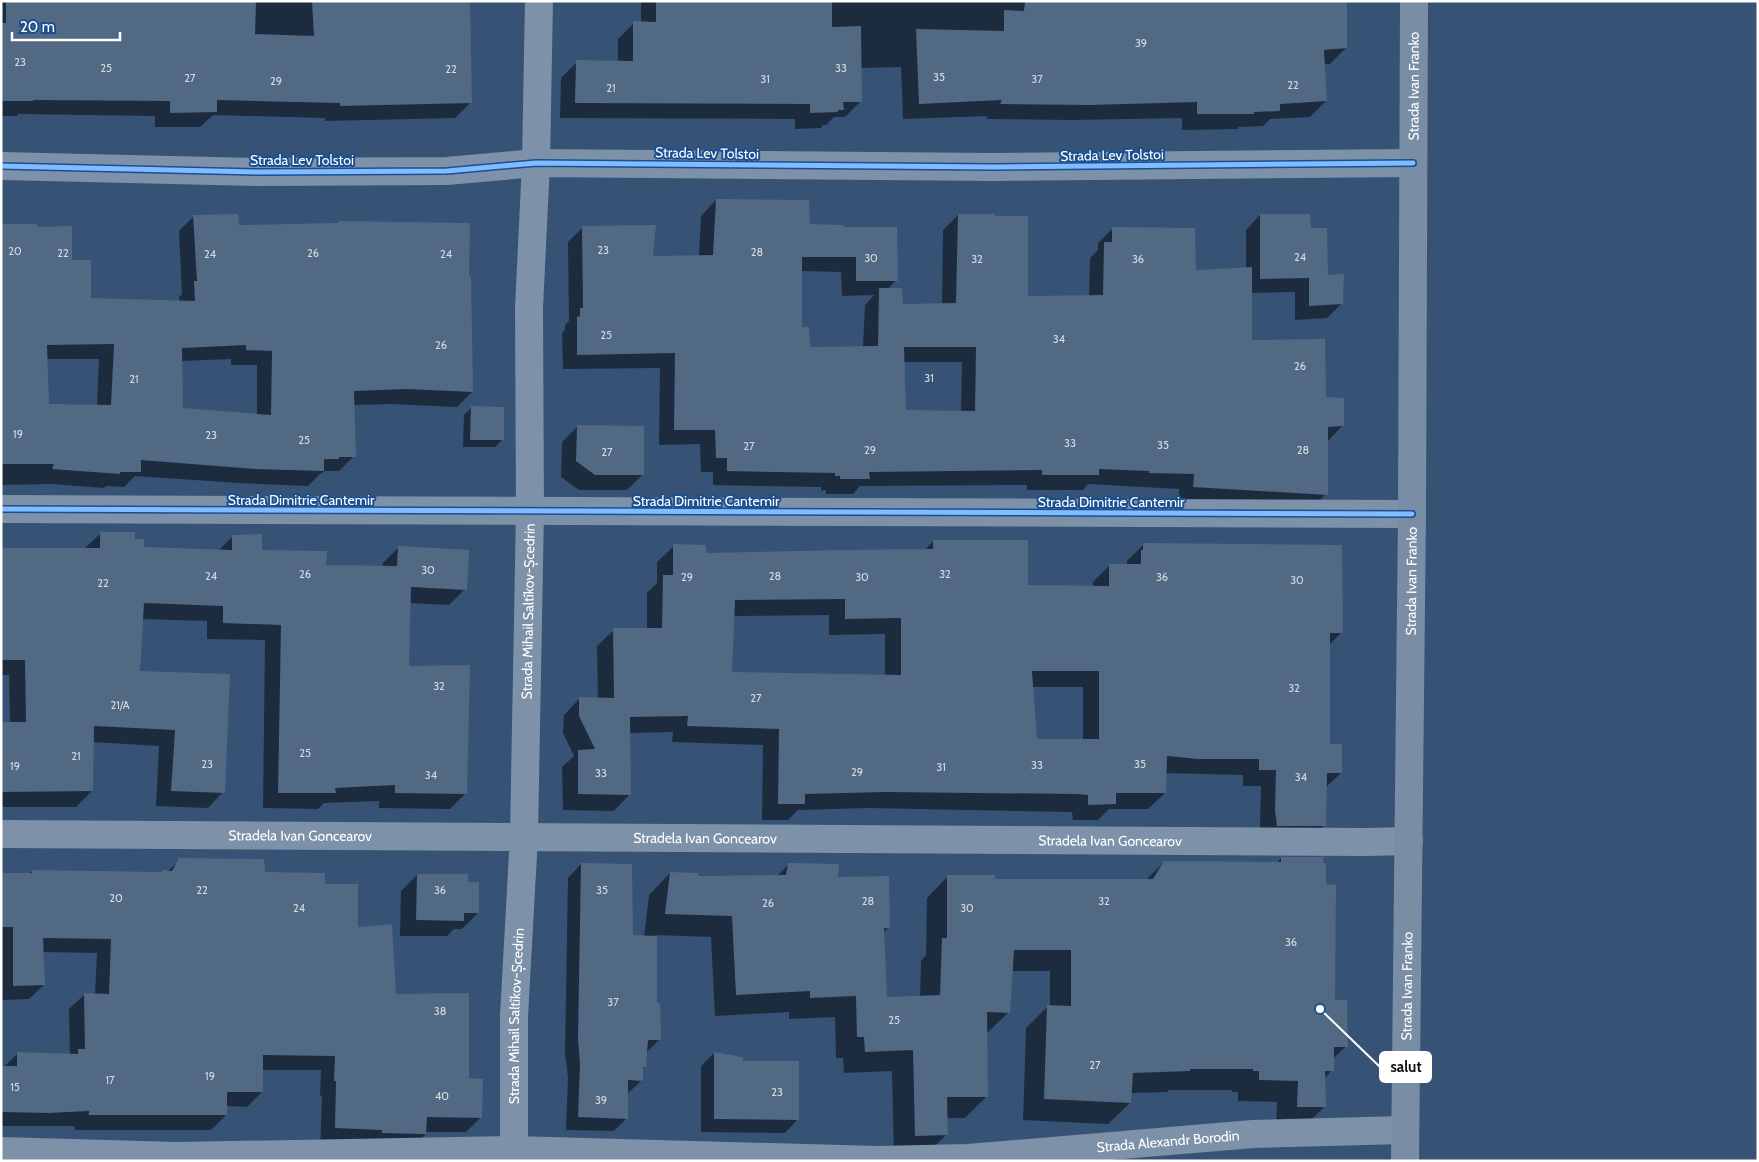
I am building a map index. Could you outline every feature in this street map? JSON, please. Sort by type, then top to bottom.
[{"type":"main road","name":"Strada Ivan Franko","points":[[1405,1161],[1412,514],[1414,1]]},
{"type":"street","name":"Strada Mihail Saltîkov-Șcedrin","points":[[514,1155],[514,1016],[524,836],[530,511],[529,308],[536,163],[539,1]]},
{"type":"street","name":"Strada Lev Tolstoi","points":[[1,166],[259,172],[447,171],[536,163],[994,167],[1413,163]]},
{"type":"street","name":"Strada Dimitrie Cantemir","points":[[1,509],[1412,514]]},
{"type":"street","name":"Stradela Ivan Goncearov","points":[[1,834],[524,836],[826,840],[1409,841]]},
{"type":"street","name":"Strada Alexandr Borodin","points":[[1,1151],[177,1156],[514,1155],[877,1160],[950,1159],[1253,1134],[1405,1130]]},
{"type":"building","points":[[6,1],[256,1],[255,34],[314,36],[312,1],[470,1],[472,103],[340,106],[340,103],[217,100],[217,112],[170,113],[170,101],[1,101],[1,23],[6,23]]},
{"type":"building","points":[[656,1],[832,1],[832,27],[861,26],[862,102],[843,102],[844,110],[838,110],[838,112],[810,113],[810,104],[575,103],[576,60],[633,61],[633,21],[656,22]]},
{"type":"building","points":[[1025,1],[1347,1],[1347,48],[1324,50],[1327,101],[1280,104],[1280,111],[1254,112],[1254,114],[1197,114],[1197,102],[1090,105],[1000,104],[1002,100],[919,104],[916,29],[1004,31],[1004,10],[1024,11]]},
{"type":"building","points":[[716,199],[809,200],[810,224],[844,225],[844,227],[897,227],[898,281],[856,281],[856,257],[802,257],[802,327],[809,327],[810,347],[878,346],[879,288],[902,288],[903,304],[956,303],[958,214],[1028,216],[1028,296],[1103,295],[1104,242],[1112,242],[1112,227],[1195,228],[1196,270],[1252,267],[1252,340],[1325,339],[1326,397],[1344,398],[1344,426],[1328,427],[1328,495],[1193,487],[1194,474],[1099,469],[1099,475],[1042,475],[1042,470],[869,472],[870,479],[840,479],[840,476],[835,476],[835,473],[727,471],[727,458],[716,458],[715,430],[674,430],[675,353],[577,355],[577,317],[580,316],[580,308],[583,308],[582,226],[656,225],[653,256],[713,255]],"holes":[[[904,347],[976,347],[975,411],[906,410]]]},
{"type":"building","points":[[238,214],[239,225],[338,223],[338,221],[470,223],[469,276],[471,276],[473,392],[406,389],[354,391],[356,457],[324,459],[324,471],[255,469],[141,460],[141,472],[120,472],[120,474],[52,469],[54,464],[1,464],[1,224],[37,224],[37,227],[72,226],[72,260],[91,260],[91,298],[195,301],[194,281],[197,281],[193,215]],"holes":[[[114,344],[111,405],[49,404],[47,345]],[[246,345],[246,350],[272,351],[271,415],[183,408],[182,348]]]},
{"type":"building","points":[[1260,214],[1310,214],[1311,228],[1327,228],[1328,275],[1344,274],[1343,304],[1309,306],[1309,278],[1260,279]]},
{"type":"building","points":[[471,406],[504,407],[504,440],[470,440]]},
{"type":"building","points":[[577,425],[644,426],[644,475],[595,475],[576,461]]},
{"type":"building","points":[[100,532],[135,532],[135,539],[144,539],[144,547],[232,550],[232,535],[262,534],[262,550],[327,551],[326,565],[397,566],[398,546],[469,550],[467,590],[411,587],[409,666],[470,665],[467,794],[395,793],[395,785],[335,788],[336,793],[278,793],[281,625],[223,623],[223,606],[144,603],[140,671],[230,674],[225,793],[171,791],[175,730],[94,726],[93,791],[1,792],[1,722],[26,722],[25,660],[1,660],[1,548],[100,548]]},
{"type":"building","points":[[933,540],[1028,540],[1028,585],[1109,586],[1109,564],[1141,564],[1143,543],[1342,545],[1343,633],[1330,633],[1330,744],[1342,744],[1342,773],[1327,773],[1326,826],[1277,826],[1275,810],[1276,770],[1259,770],[1259,759],[1198,759],[1167,756],[1166,793],[1116,793],[1116,804],[1088,805],[1088,795],[1076,794],[885,792],[805,794],[805,804],[778,804],[779,729],[687,726],[688,716],[630,717],[631,795],[578,794],[578,750],[595,749],[579,716],[579,697],[614,698],[613,628],[662,628],[663,575],[673,575],[673,544],[706,545],[706,553],[933,549]],"holes":[[[845,599],[845,619],[901,618],[901,675],[732,672],[735,600]],[[1032,671],[1099,671],[1099,739],[1037,739]]]},
{"type":"building","points":[[1281,857],[1324,857],[1323,863],[1326,863],[1326,884],[1336,885],[1335,1000],[1347,1000],[1348,1047],[1334,1047],[1334,1071],[1325,1071],[1326,1107],[1297,1107],[1298,1081],[1259,1080],[1259,1071],[1253,1071],[1253,1069],[1190,1069],[1190,1071],[1133,1073],[1131,1103],[1044,1099],[1047,1005],[1071,1006],[1071,950],[1014,950],[1010,1013],[987,1012],[988,1097],[947,1097],[948,1135],[915,1136],[913,1050],[865,1052],[864,1037],[857,1037],[856,996],[810,998],[810,991],[736,995],[732,916],[665,914],[670,872],[698,873],[698,876],[786,875],[788,863],[839,864],[838,877],[889,876],[890,928],[884,928],[887,997],[940,995],[942,938],[947,938],[947,875],[995,875],[995,879],[1153,879],[1164,861],[1281,862]]},
{"type":"building","points":[[179,858],[264,859],[265,872],[325,873],[325,884],[358,884],[358,927],[392,924],[396,994],[469,993],[469,1078],[483,1079],[482,1118],[427,1117],[426,1134],[382,1133],[382,1130],[335,1128],[335,1056],[263,1055],[263,1092],[227,1092],[227,1115],[89,1115],[89,1111],[48,1113],[1,1112],[1,1066],[17,1066],[17,1052],[78,1054],[78,1049],[85,1049],[84,993],[109,994],[111,939],[43,938],[45,985],[13,986],[13,927],[1,927],[1,873],[32,873],[32,870],[162,872],[162,870],[172,871]]},
{"type":"building","points":[[581,863],[632,864],[633,935],[657,936],[657,1003],[660,1003],[661,1040],[648,1040],[646,1067],[643,1067],[643,1081],[628,1080],[628,1119],[578,1117]]},
{"type":"building","points":[[417,874],[468,874],[468,882],[479,882],[479,913],[464,913],[464,921],[416,920]]},
{"type":"building","points":[[714,1052],[743,1057],[743,1061],[799,1061],[799,1120],[714,1119]]},
{"type":"cycle path","points":[[1,166],[259,172],[447,171],[536,163],[994,167],[1413,163]]},
{"type":"cycle path","points":[[1,509],[1412,514]]},
{"type":"place","name":"salut","points":[[1320,1009]]}]
